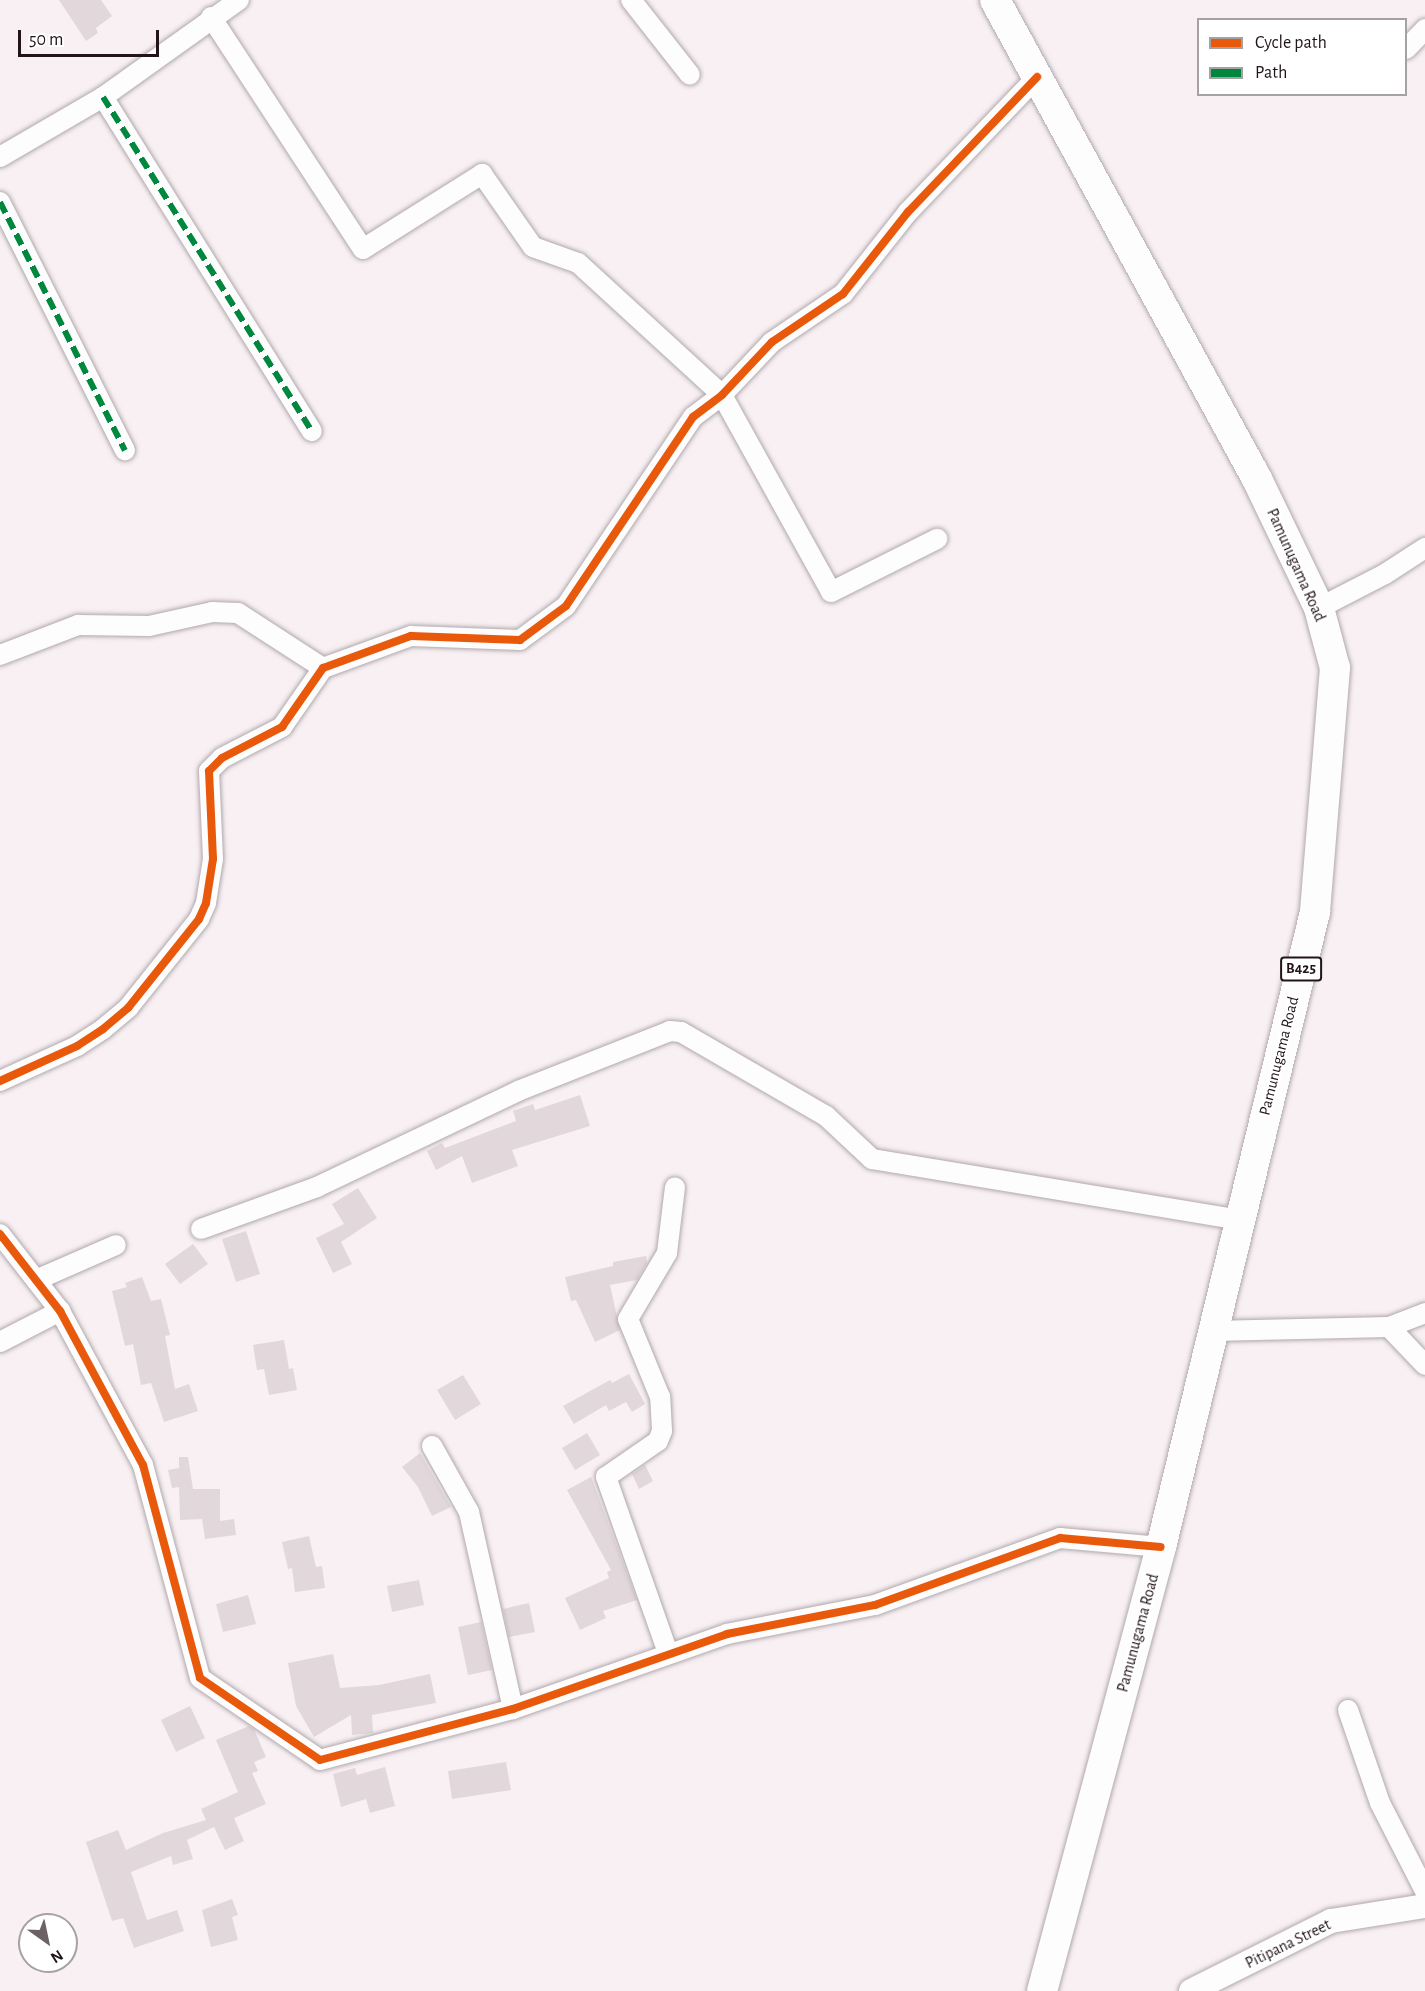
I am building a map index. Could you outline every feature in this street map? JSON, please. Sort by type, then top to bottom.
[{"type":"main road","name":"Pamunugama Road","points":[[995,0],[1252,469],[1319,608],[1335,668],[1315,912],[1211,1332],[1161,1547],[1042,1991]]},
{"type":"street","points":[[0,157],[103,97],[239,0]]},
{"type":"street","points":[[631,0],[690,75]]},
{"type":"street","points":[[211,18],[363,249],[482,174],[533,247],[578,263],[722,395],[831,592],[937,539]]},
{"type":"street","points":[[1407,48],[1425,30]]},
{"type":"street","points":[[0,1081],[76,1046],[103,1029],[128,1008],[199,919],[206,903],[213,859],[209,771],[222,758],[282,727],[323,668],[411,636],[520,640],[566,606],[693,417],[722,395],[772,342],[843,294],[908,212],[1037,77]]},
{"type":"street","points":[[103,97],[312,431]]},
{"type":"street","points":[[0,202],[125,450]]},
{"type":"street","points":[[1319,608],[1384,574],[1425,548]]},
{"type":"street","points":[[0,655],[78,625],[149,626],[212,612],[238,613],[323,668]]},
{"type":"street","points":[[201,1229],[317,1187],[518,1091],[670,1031],[681,1032],[826,1116],[872,1159],[1239,1220]]},
{"type":"street","points":[[668,1653],[606,1477],[658,1442],[662,1431],[660,1397],[627,1319],[667,1253],[675,1187]]},
{"type":"street","points":[[0,1234],[60,1311],[143,1465],[200,1678],[320,1760],[513,1709],[727,1634],[875,1605],[1060,1538],[1161,1547]]},
{"type":"street","points":[[36,1280],[116,1245]]},
{"type":"street","points":[[0,1342],[60,1311]]},
{"type":"street","points":[[1211,1332],[1389,1327],[1425,1313]]},
{"type":"street","points":[[1389,1327],[1425,1365]]},
{"type":"street","points":[[432,1446],[469,1512],[513,1709]]},
{"type":"street","points":[[1348,1710],[1380,1803],[1425,1890]]},
{"type":"street","name":"Pitipana Street","points":[[1191,1991],[1331,1921],[1425,1906]]},
{"type":"building","points":[[59,0],[101,0],[112,16],[96,28],[98,33],[86,41]]},
{"type":"building","points":[[580,1095],[590,1126],[512,1150],[518,1166],[472,1183],[462,1156],[436,1170],[427,1151],[442,1143],[445,1148],[516,1121],[513,1111],[533,1104],[535,1110]]},
{"type":"building","points":[[358,1188],[377,1218],[341,1242],[352,1264],[333,1273],[316,1238],[344,1224],[332,1204]]},
{"type":"building","points":[[246,1231],[260,1274],[236,1282],[222,1239]]},
{"type":"building","points":[[193,1244],[208,1264],[180,1284],[165,1264]]},
{"type":"building","points":[[646,1256],[647,1263],[637,1280],[610,1285],[620,1330],[595,1342],[576,1300],[571,1301],[565,1277],[613,1266],[613,1262]]},
{"type":"building","points":[[142,1277],[151,1301],[161,1299],[170,1335],[165,1336],[175,1389],[189,1384],[198,1411],[164,1422],[151,1383],[141,1385],[133,1344],[125,1346],[112,1291],[127,1287],[125,1283]]},
{"type":"building","points":[[284,1340],[289,1369],[293,1368],[297,1390],[269,1395],[264,1369],[257,1370],[253,1345]]},
{"type":"building","points":[[629,1374],[645,1404],[632,1412],[626,1402],[609,1411],[606,1405],[574,1424],[563,1406],[610,1380],[612,1383]]},
{"type":"building","points":[[463,1375],[481,1404],[455,1420],[437,1390]]},
{"type":"building","points":[[587,1433],[600,1455],[575,1470],[562,1448]]},
{"type":"building","points":[[420,1453],[451,1507],[432,1516],[418,1487],[402,1467]]},
{"type":"building","points":[[179,1457],[188,1457],[193,1489],[220,1489],[220,1521],[234,1519],[236,1535],[205,1539],[202,1519],[180,1520],[179,1487],[172,1488],[168,1470],[179,1468]]},
{"type":"building","points":[[645,1465],[653,1481],[639,1489],[632,1474]]},
{"type":"building","points":[[591,1477],[637,1600],[603,1611],[606,1618],[580,1630],[565,1598],[609,1578],[607,1572],[611,1570],[567,1490]]},
{"type":"building","points":[[309,1536],[316,1567],[322,1566],[325,1588],[295,1592],[292,1568],[288,1569],[282,1542]]},
{"type":"building","points":[[419,1580],[424,1605],[392,1612],[387,1586]]},
{"type":"building","points":[[248,1595],[256,1624],[223,1632],[216,1604]]},
{"type":"building","points":[[529,1603],[535,1632],[509,1637],[503,1609]]},
{"type":"building","points":[[481,1622],[492,1670],[468,1675],[458,1627]]},
{"type":"building","points":[[333,1654],[340,1688],[379,1685],[430,1674],[436,1703],[372,1715],[373,1733],[352,1735],[351,1715],[314,1737],[296,1706],[288,1663]]},
{"type":"building","points":[[190,1706],[205,1738],[176,1752],[161,1720]]},
{"type":"building","points":[[249,1726],[254,1729],[266,1757],[254,1762],[258,1771],[252,1773],[266,1804],[234,1818],[244,1841],[225,1850],[214,1827],[187,1840],[193,1859],[173,1865],[171,1856],[131,1872],[147,1920],[177,1910],[184,1931],[134,1948],[123,1918],[112,1921],[86,1842],[118,1830],[126,1850],[163,1833],[206,1820],[201,1809],[238,1792],[216,1740]]},
{"type":"building","points":[[506,1762],[511,1790],[452,1799],[448,1771]]},
{"type":"building","points":[[385,1767],[395,1806],[370,1813],[366,1799],[341,1807],[333,1774],[355,1768],[357,1775]]},
{"type":"building","points":[[232,1899],[238,1915],[232,1917],[238,1940],[211,1947],[202,1910]]},
{"type":"marked path","points":[[103,97],[312,431]]},
{"type":"marked path","points":[[0,202],[125,450]]},
{"type":"cycle path","points":[[0,1081],[77,1046],[103,1029],[128,1008],[199,919],[206,903],[213,859],[209,771],[222,758],[282,727],[323,668],[411,636],[520,640],[566,606],[693,417],[722,395],[772,342],[843,294],[908,212],[1037,77]]},
{"type":"cycle path","points":[[0,1234],[60,1311],[143,1465],[200,1678],[320,1760],[513,1709],[727,1634],[875,1605],[1060,1538],[1161,1547]]}]
